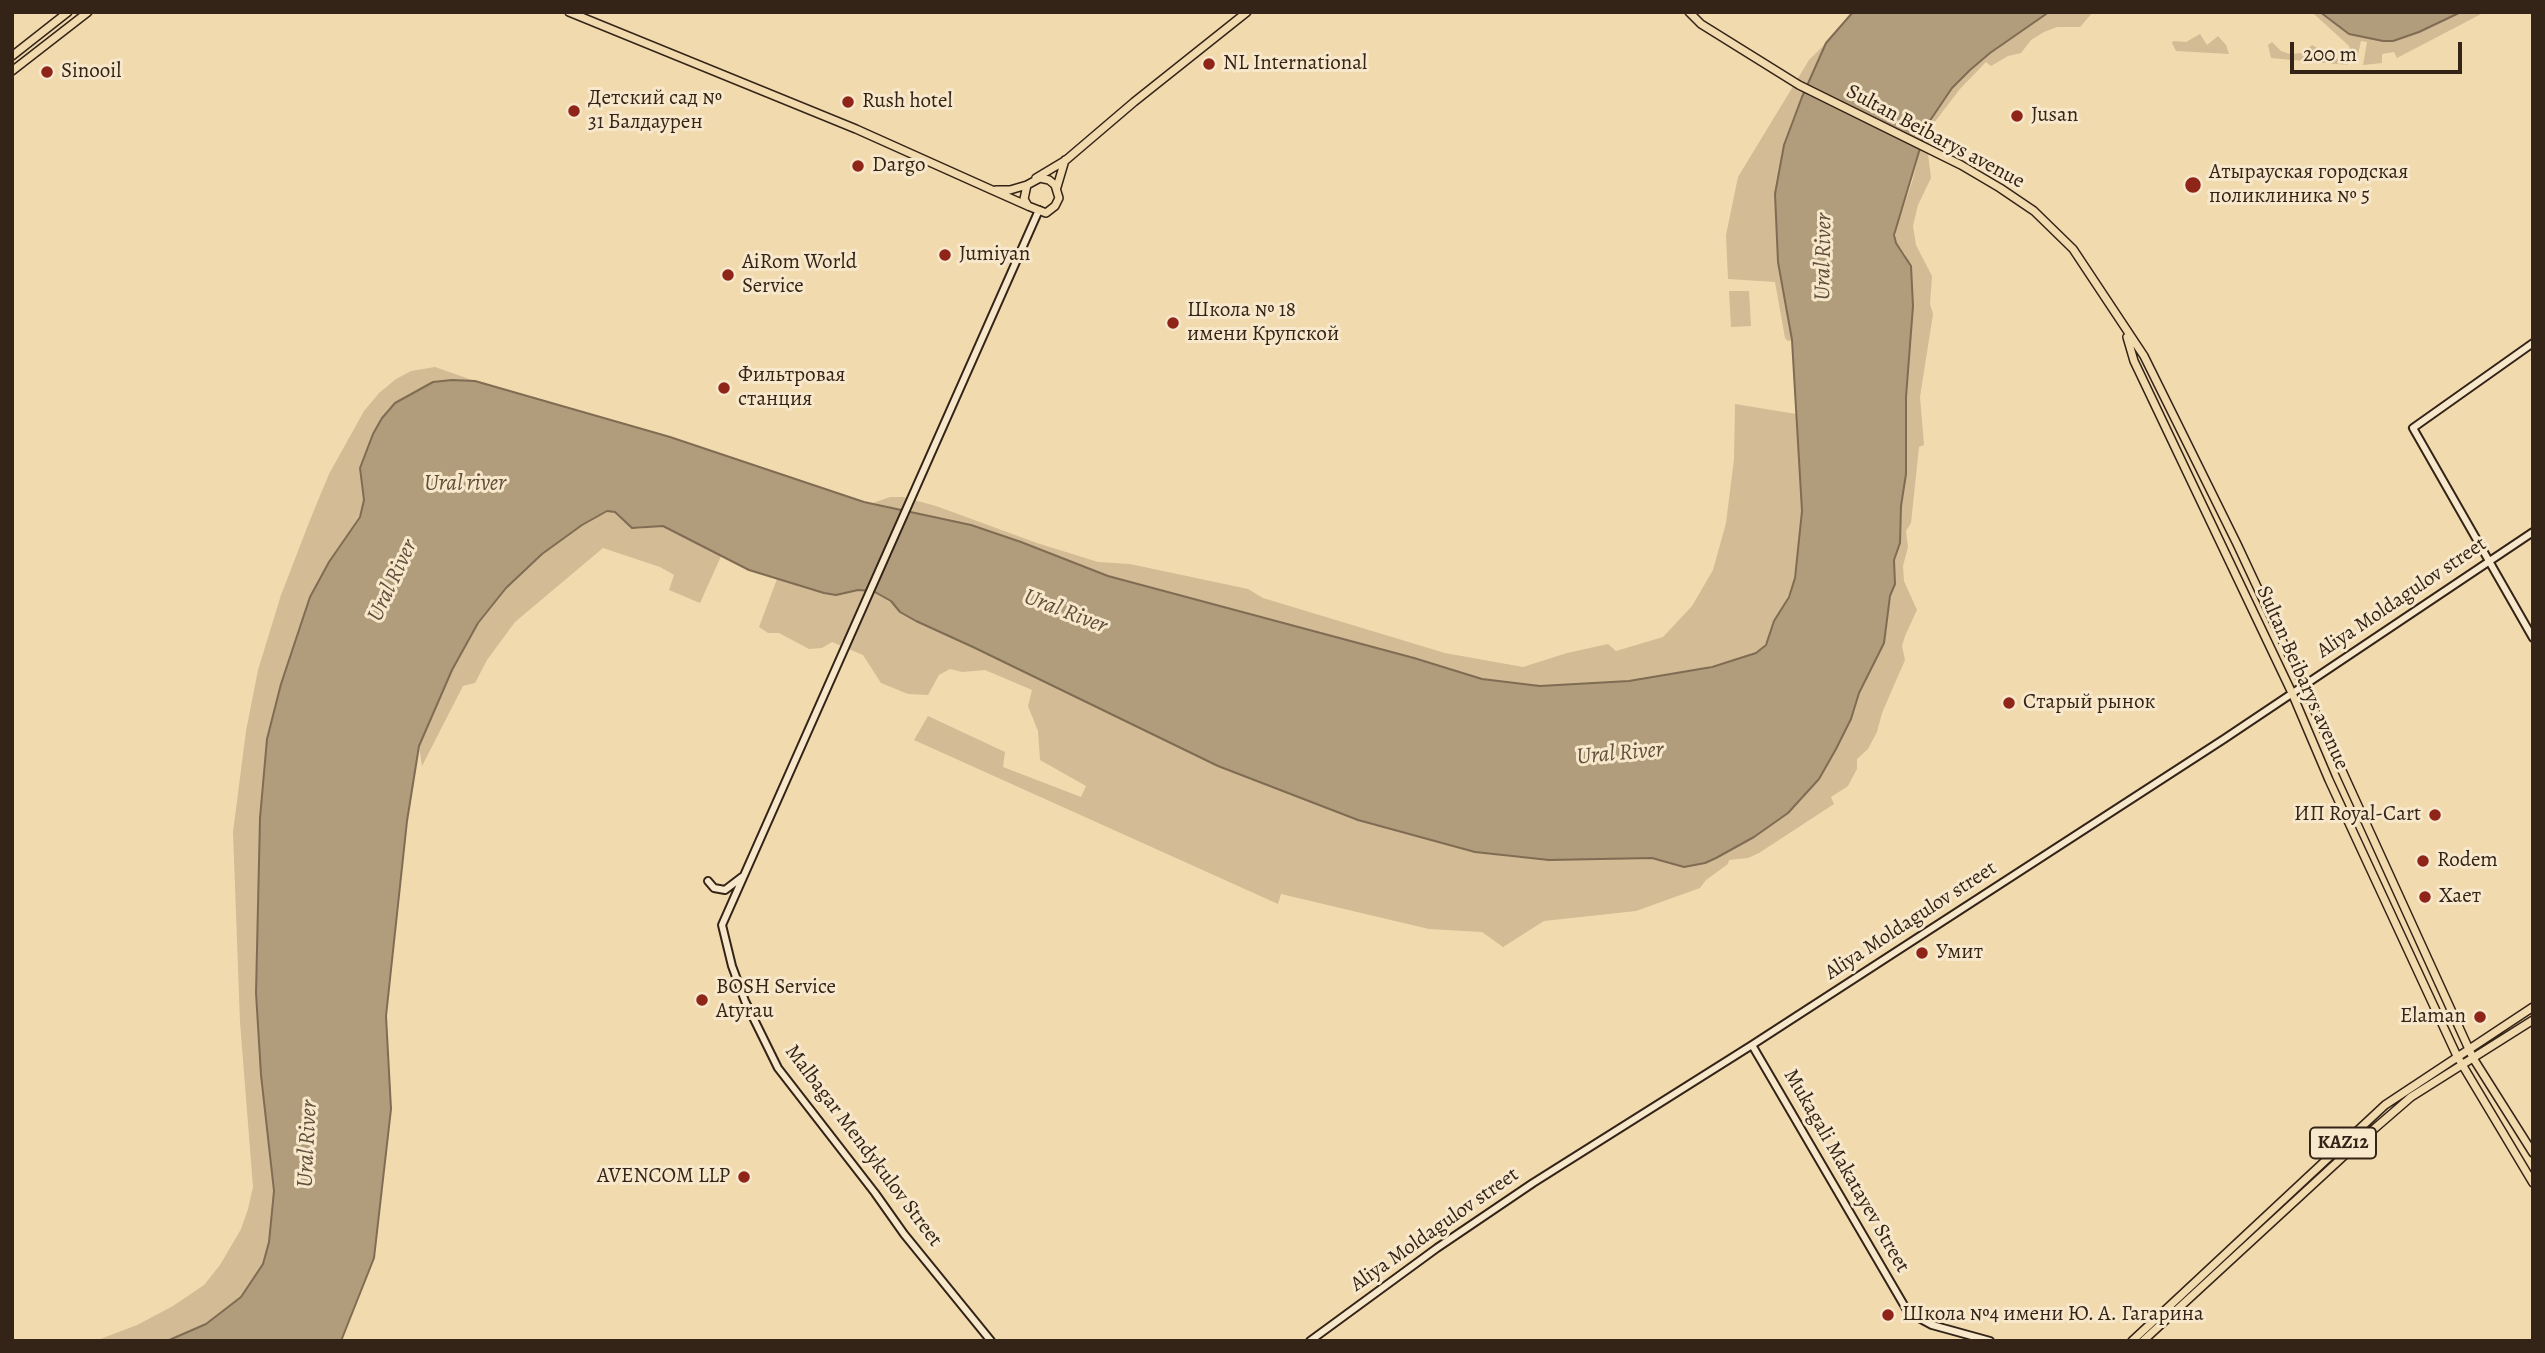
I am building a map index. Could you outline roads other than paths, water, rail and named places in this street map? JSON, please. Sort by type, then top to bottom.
[{"type":"main road","points":[[12,56],[68,12]]},
{"type":"main road","points":[[12,71],[88,12]]},
{"type":"main road","points":[[569,12],[856,129],[1046,213],[1055,206],[1059,194],[1049,180],[1036,178]]},
{"type":"main road","points":[[992,190],[1010,190],[1027,185],[1066,160],[1247,12]]},
{"type":"main road","name":"Sultan Beibarys avenue","points":[[1689,12],[1701,24],[1799,85],[1961,165],[2000,188],[2034,211],[2073,249],[2126,332],[2141,349],[2303,685],[2468,1049],[2533,1153]]},
{"type":"main road","points":[[1056,187],[1066,160]]},
{"type":"main road","points":[[1027,185],[1024,199],[1028,206]]},
{"type":"main road","name":"Malbagar Mendykulov Street","points":[[991,1341],[904,1234],[796,1092],[764,1043],[742,993],[722,925],[1039,210]]},
{"type":"main road","name":"Sultan Beibarys avenue","points":[[2126,332],[2134,361],[2292,693],[2457,1056],[2533,1183]]},
{"type":"main road","points":[[2533,343],[2413,428],[2533,638]]},
{"type":"main road","name":"Aliya Moldagulov street","points":[[1310,1341],[1437,1248],[1533,1183],[1752,1045],[2224,739],[2533,532]]},
{"type":"main road","points":[[2365,857],[2369,852],[2377,851]]},
{"type":"main road","points":[[708,881],[714,888],[725,890],[744,876]]},
{"type":"main road","name":"KAZ12","points":[[2132,1341],[2385,1105],[2533,1007]]},
{"type":"main road","name":"KAZ12","points":[[2143,1341],[2411,1097],[2533,1020]]},
{"type":"main road","name":"Mukagali Makatayev Street","points":[[1752,1045],[1908,1312],[1932,1325],[1990,1341]]},
{"type":"water","name":"Ural river","points":[[1853,12],[2049,12],[1970,70],[1952,88],[1927,125],[1894,235],[1911,266],[1913,306],[1906,397],[1906,474],[1901,506],[1900,543],[1894,560],[1895,584],[1890,596],[1884,643],[1859,693],[1851,719],[1836,749],[1819,779],[1788,813],[1754,837],[1716,858],[1684,867],[1652,858],[1549,860],[1475,852],[1358,820],[1218,766],[916,621],[873,591],[858,590],[836,595],[824,593],[749,570],[663,526],[632,528],[615,512],[607,511],[582,525],[542,554],[506,588],[478,623],[452,670],[419,746],[407,821],[386,1016],[391,1109],[374,1258],[341,1341],[167,1341],[206,1324],[241,1297],[263,1264],[269,1242],[274,1191],[261,1075],[256,993],[260,818],[267,739],[281,684],[310,597],[329,562],[360,517],[364,500],[360,468],[373,434],[395,403],[433,382],[475,381],[670,437],[864,502],[971,525],[1108,576],[1414,658],[1482,679],[1540,686],[1629,681],[1712,667],[1756,653],[1766,645],[1774,621],[1789,597],[1795,578],[1802,511],[1792,340],[1778,262],[1775,194],[1784,145],[1802,97],[1826,43]]},
{"type":"water","points":[[2320,12],[2461,12],[2419,32],[2393,41],[2383,41],[2349,34]]},
{"type":"place","name":"NL International","points":[[1209,64]]},
{"type":"place","name":"Sinooil","points":[[47,72]]},
{"type":"place","name":"Rush hotel","points":[[848,102]]},
{"type":"place","name":"Детский сад № 31 Балдаурен","points":[[574,111]]},
{"type":"place","name":"Jusan","points":[[2017,116]]},
{"type":"place","name":"Dargo","points":[[858,166]]},
{"type":"place","name":"Атырауская городская поликлиника № 5","points":[[2193,185]]},
{"type":"place","name":"Jumiyan","points":[[945,255]]},
{"type":"place","name":"AiRom World Service","points":[[728,275]]},
{"type":"place","name":"Школа № 18 имени Крупской","points":[[1173,323]]},
{"type":"place","name":"Фильтровая станция","points":[[724,388]]},
{"type":"place","name":"Старый рынок","points":[[2009,703]]},
{"type":"place","name":"ИП Royal-Cart","points":[[2435,815]]},
{"type":"place","name":"Rodem","points":[[2423,861]]},
{"type":"place","name":"Хает","points":[[2425,897]]},
{"type":"place","name":"Умит","points":[[1922,953]]},
{"type":"place","name":"BOSH Service Atyrau","points":[[702,1000]]},
{"type":"place","name":"Elaman","points":[[2480,1017]]},
{"type":"place","name":"AVENCOM LLP","points":[[744,1177]]},
{"type":"place","name":"Школа №4 имени Ю. А. Гагарина","points":[[1888,1315]]},
{"type":"water label","name":"Ural River","points":[[1824,257]]},
{"type":"water label","name":"Ural River","points":[[393,581]]},
{"type":"water label","name":"Ural River","points":[[1065,612]]},
{"type":"water label","name":"Ural River","points":[[1620,754]]},
{"type":"water label","name":"Ural River","points":[[308,1144]]}]
